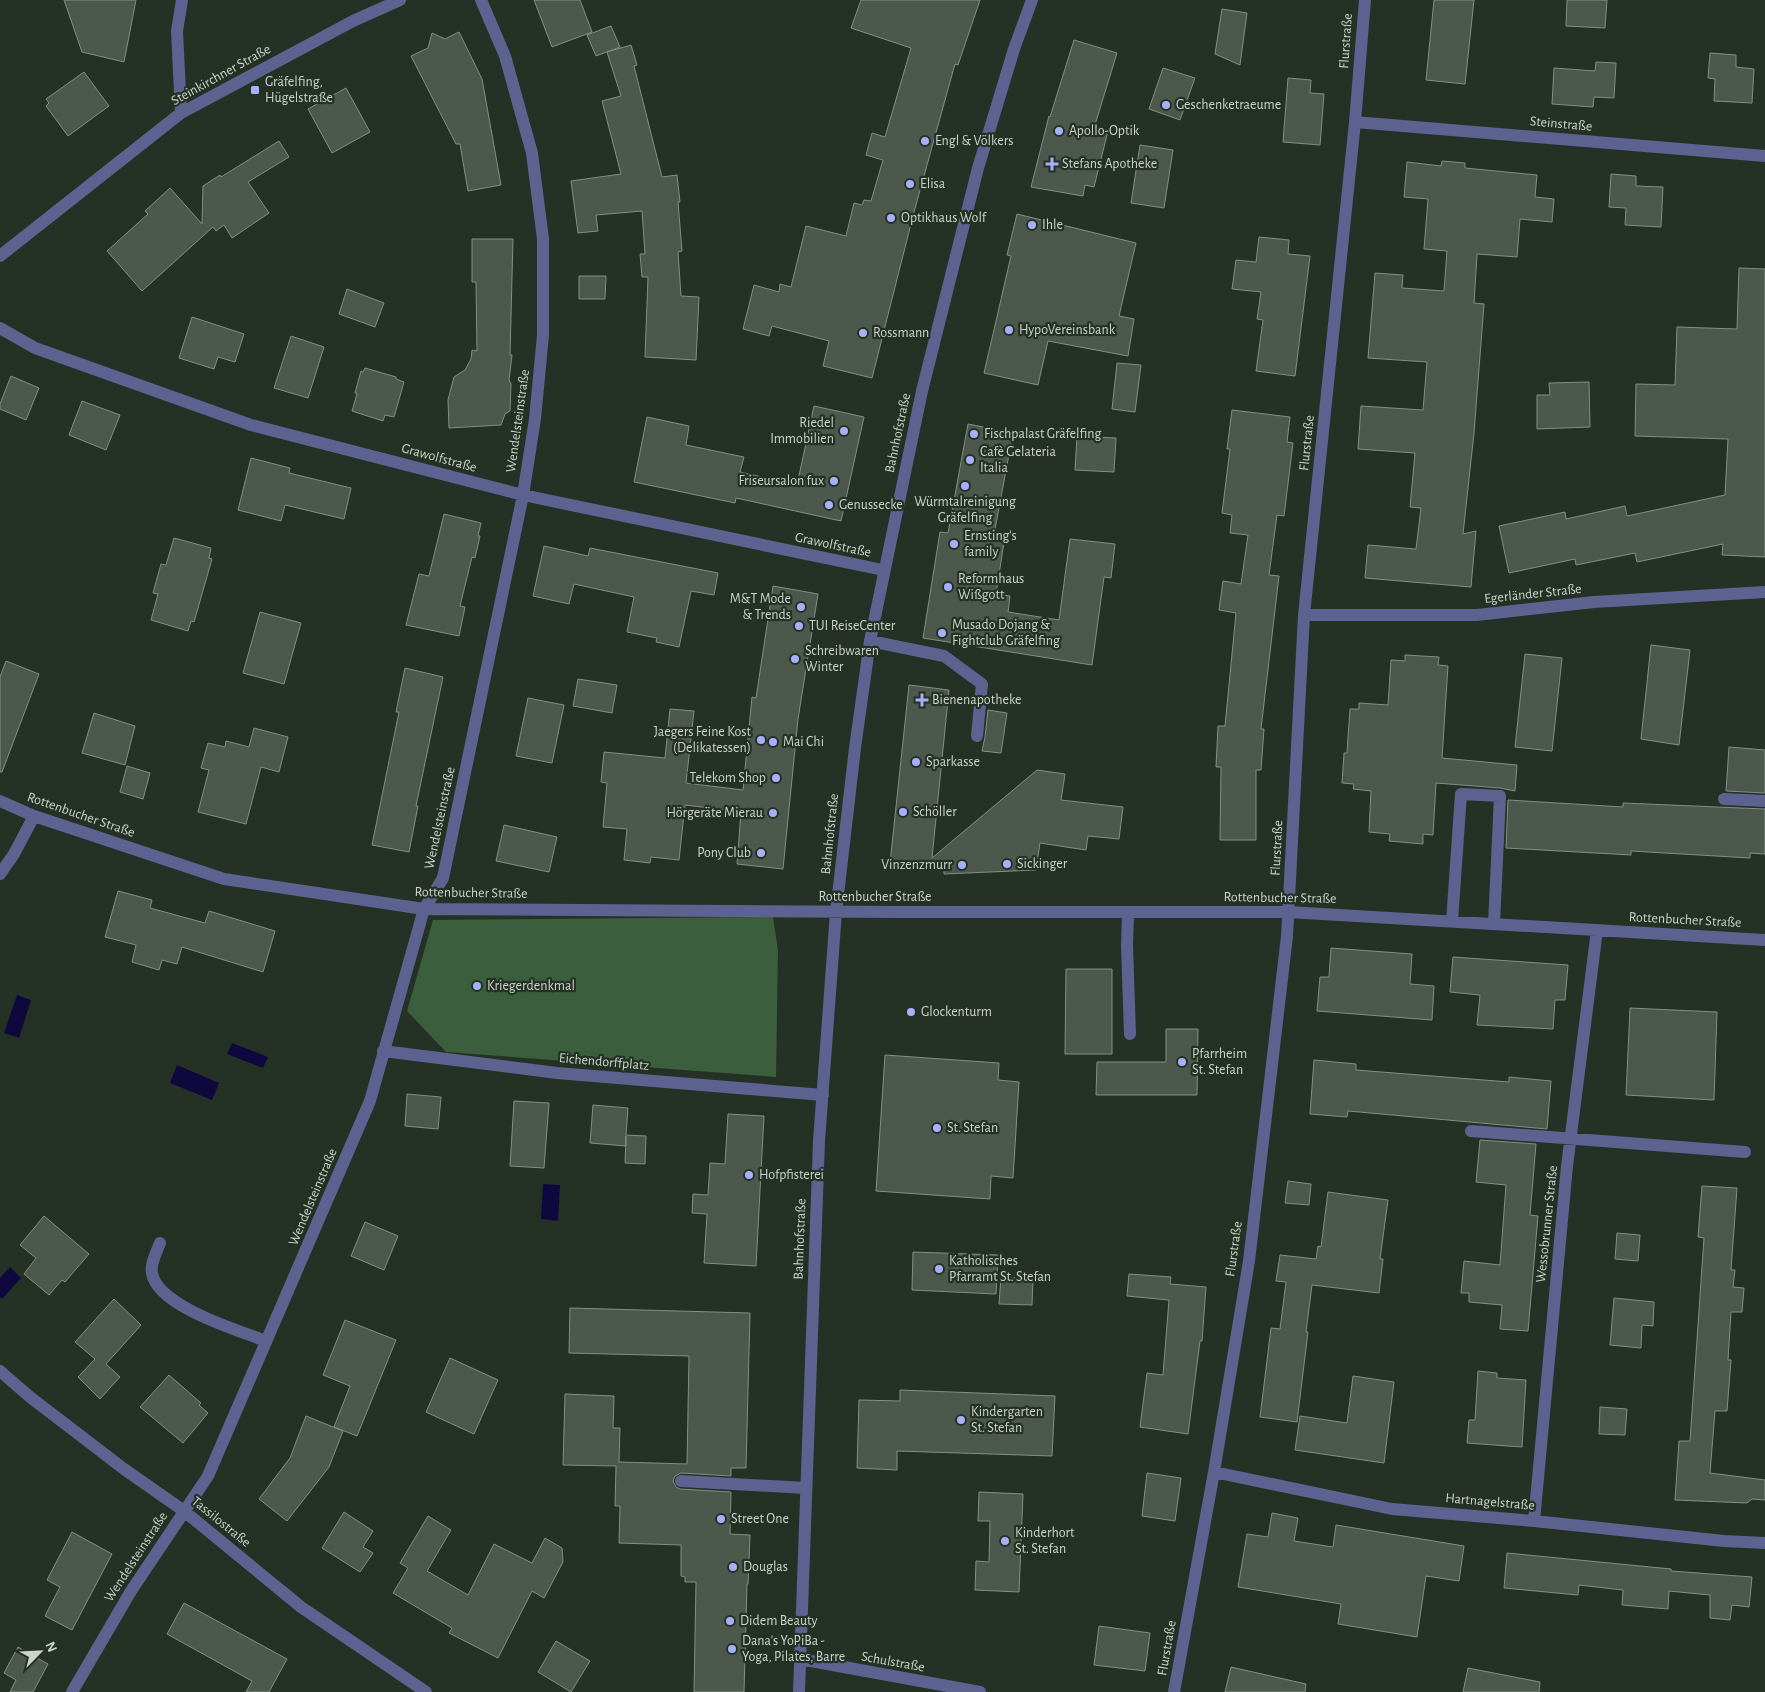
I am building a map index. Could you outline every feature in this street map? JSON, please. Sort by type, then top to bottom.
[{"type":"street","points":[[181,113],[177,31],[182,0]]},
{"type":"street","name":"Steinkirchner Straße","points":[[0,256],[181,113],[353,20],[400,0]]},
{"type":"street","name":"Wendelsteinstraße","points":[[72,1692],[130,1591],[208,1476],[370,1101],[424,909],[443,878],[523,495],[535,419],[543,335],[543,239],[532,153],[505,56],[481,0]]},
{"type":"street","name":"Bahnhofstraße","points":[[799,1692],[819,1140],[836,912],[854,748],[870,641],[922,391],[978,168],[1014,49],[1032,0]]},
{"type":"street","name":"Flurstraße","points":[[1174,1692],[1214,1472],[1248,1262],[1286,946],[1304,615],[1355,122],[1365,0]]},
{"type":"street","name":"Steinstraße","points":[[1355,122],[1765,156]]},
{"type":"street","name":"Grawolfstraße","points":[[0,328],[35,348],[251,425],[523,495],[884,570]]},
{"type":"street","name":"Egerländer Straße","points":[[1304,615],[1477,615],[1594,602],[1765,592]]},
{"type":"street","points":[[870,641],[944,656],[982,684],[977,736]]},
{"type":"street","points":[[1452,921],[1461,794],[1500,796],[1494,924]]},
{"type":"street","points":[[1724,799],[1765,801]]},
{"type":"street","name":"Rottenbucher Straße","points":[[0,801],[34,816],[224,879],[424,909],[836,912],[1288,912],[1765,940]]},
{"type":"street","points":[[0,874],[14,854],[34,816]]},
{"type":"street","points":[[1128,912],[1127,946],[1130,1034]]},
{"type":"street","name":"Wessobrunner Straße","points":[[1534,1521],[1571,1139],[1597,930]]},
{"type":"street","name":"Eichendorffplatz","points":[[384,1051],[557,1073],[823,1095]]},
{"type":"street","points":[[1471,1131],[1745,1152]]},
{"type":"street","points":[[160,1243],[151,1271],[155,1285],[169,1299],[189,1310],[266,1341]]},
{"type":"street","name":"Tassilostraße","points":[[0,1371],[30,1397],[124,1469],[184,1510],[301,1607],[426,1692]]},
{"type":"street","name":"Hartnagelstraße","points":[[1214,1472],[1392,1509],[1534,1521],[1724,1541],[1765,1543]]},
{"type":"street","points":[[681,1481],[806,1488]]},
{"type":"street","name":"Schulstraße","points":[[800,1659],[980,1692]]},
{"type":"green space","points":[[773,917],[778,950],[776,1077],[446,1052],[407,1011],[433,920]]},
{"type":"shaded area","points":[[17,995],[31,1000],[19,1038],[4,1033]]},
{"type":"shaded area","points":[[232,1043],[268,1057],[263,1068],[227,1054]]},
{"type":"shaded area","points":[[177,1065],[219,1083],[212,1100],[170,1083]]},
{"type":"shaded area","points":[[543,1184],[560,1185],[558,1221],[541,1219]]},
{"type":"shaded area","points":[[10,1267],[21,1278],[2,1299],[0,1297],[0,1278]]},
{"type":"building","points":[[64,0],[136,0],[124,62],[82,52]]},
{"type":"building","points":[[534,0],[580,0],[592,32],[552,47]]},
{"type":"building","points":[[861,0],[980,0],[958,65],[955,64],[914,212],[872,378],[823,366],[829,341],[772,326],[769,336],[743,329],[754,285],[779,292],[780,284],[791,287],[806,226],[846,236],[854,203],[862,205],[864,200],[871,201],[883,160],[866,155],[872,133],[885,137],[911,48],[851,28]]},
{"type":"building","points":[[1434,0],[1474,0],[1465,84],[1426,80]]},
{"type":"building","points":[[1567,0],[1607,0],[1605,28],[1566,26]]},
{"type":"building","points":[[1222,9],[1247,13],[1240,65],[1215,54]]},
{"type":"building","points":[[611,26],[620,47],[596,56],[587,35]]},
{"type":"building","points":[[459,32],[482,79],[501,185],[468,191],[460,144],[456,144],[411,56],[428,48],[432,33],[445,39]]},
{"type":"building","points":[[1074,40],[1117,53],[1094,128],[1108,131],[1094,187],[1085,185],[1083,196],[1031,187],[1049,116]]},
{"type":"building","points":[[631,45],[637,65],[634,66],[662,177],[677,175],[682,251],[678,252],[681,296],[699,297],[696,360],[645,357],[648,277],[642,277],[640,254],[645,254],[642,211],[596,215],[598,231],[578,233],[571,181],[621,174],[602,101],[621,96],[607,52]]},
{"type":"building","points":[[1710,53],[1736,55],[1736,67],[1754,69],[1752,103],[1714,101],[1715,79],[1708,78]]},
{"type":"building","points":[[1596,62],[1616,63],[1614,98],[1594,97],[1593,107],[1552,104],[1554,68],[1595,71]]},
{"type":"building","points":[[1163,68],[1195,78],[1180,120],[1149,109]]},
{"type":"building","points":[[84,72],[109,106],[68,136],[46,106],[49,103],[46,99]]},
{"type":"building","points":[[1288,78],[1311,80],[1310,93],[1324,94],[1320,145],[1283,142]]},
{"type":"building","points":[[346,88],[370,132],[332,153],[308,109]]},
{"type":"building","points":[[279,141],[289,157],[248,182],[269,213],[232,238],[224,225],[216,231],[213,227],[142,291],[107,251],[148,214],[145,211],[170,188],[202,224],[203,186]]},
{"type":"building","points":[[1140,145],[1173,150],[1164,208],[1131,203]]},
{"type":"building","points":[[1442,161],[1465,163],[1465,168],[1537,175],[1535,197],[1554,199],[1552,222],[1520,219],[1517,257],[1477,254],[1474,303],[1484,304],[1474,433],[1463,534],[1476,531],[1471,587],[1365,578],[1368,545],[1416,549],[1421,508],[1410,507],[1415,453],[1358,449],[1361,406],[1423,410],[1427,362],[1368,358],[1375,273],[1403,275],[1402,288],[1444,291],[1447,251],[1424,249],[1428,199],[1404,197],[1407,162],[1441,166]]},
{"type":"building","points":[[1611,174],[1636,176],[1636,186],[1663,187],[1661,227],[1625,225],[1626,208],[1609,207]]},
{"type":"building","points":[[1017,214],[1136,243],[1119,316],[1134,319],[1128,356],[1048,341],[1038,385],[984,373],[1011,256],[1007,255]]},
{"type":"building","points":[[1259,237],[1289,240],[1288,254],[1310,256],[1295,376],[1256,371],[1263,320],[1257,319],[1261,292],[1232,289],[1236,260],[1256,262]]},
{"type":"building","points":[[472,239],[513,239],[510,355],[512,355],[509,380],[511,384],[510,411],[505,414],[501,425],[449,428],[448,400],[454,377],[465,370],[471,359],[472,350],[477,351],[476,282],[472,282]]},
{"type":"building","points":[[1739,268],[1765,269],[1765,557],[1722,555],[1723,544],[1637,562],[1635,553],[1576,565],[1575,559],[1509,573],[1499,526],[1565,512],[1566,519],[1625,506],[1627,516],[1725,495],[1728,439],[1635,436],[1636,384],[1675,385],[1677,327],[1737,329]]},
{"type":"building","points":[[579,276],[606,276],[605,299],[579,299]]},
{"type":"building","points":[[347,289],[384,303],[375,327],[339,314]]},
{"type":"building","points":[[192,317],[244,334],[235,362],[218,357],[214,369],[179,358]]},
{"type":"building","points":[[291,336],[324,347],[308,398],[274,388]]},
{"type":"building","points":[[1117,363],[1141,365],[1135,412],[1112,409]]},
{"type":"building","points":[[365,368],[396,377],[396,379],[404,382],[394,417],[385,415],[383,421],[352,411],[361,371],[363,372]]},
{"type":"building","points":[[11,376],[39,388],[26,420],[0,409],[0,404]]},
{"type":"building","points":[[1589,382],[1590,427],[1537,429],[1537,395],[1550,395],[1549,383]]},
{"type":"building","points":[[82,401],[120,415],[106,450],[69,435]]},
{"type":"building","points":[[814,406],[864,417],[841,521],[736,498],[735,503],[634,482],[647,417],[689,426],[686,445],[744,457],[740,472],[797,485]]},
{"type":"building","points":[[1232,410],[1290,417],[1287,442],[1293,443],[1284,516],[1277,515],[1269,575],[1279,576],[1261,729],[1264,729],[1261,770],[1256,770],[1256,840],[1220,840],[1221,767],[1216,767],[1218,726],[1225,726],[1236,613],[1219,610],[1223,581],[1241,584],[1248,535],[1230,533],[1232,515],[1222,513],[1230,449],[1227,449]]},
{"type":"building","points":[[968,424],[1013,433],[993,540],[1004,542],[996,594],[1010,596],[1008,612],[1059,620],[1070,539],[1115,544],[1111,578],[1104,577],[1092,665],[923,638],[940,532],[948,533]]},
{"type":"building","points":[[1077,436],[1116,438],[1114,472],[1075,470]]},
{"type":"building","points":[[251,458],[290,468],[289,473],[351,488],[344,519],[285,505],[281,521],[238,510]]},
{"type":"building","points":[[444,514],[481,523],[475,558],[472,557],[460,606],[465,607],[459,636],[406,625],[419,574],[429,576]]},
{"type":"building","points":[[174,538],[211,548],[209,558],[212,559],[194,622],[191,621],[188,631],[151,620],[158,594],[153,593],[161,564],[166,565]]},
{"type":"building","points":[[544,546],[588,556],[590,548],[718,573],[714,595],[691,591],[679,647],[656,642],[657,638],[627,632],[634,597],[574,584],[569,604],[533,596]]},
{"type":"building","points":[[773,586],[818,594],[798,719],[783,869],[737,864],[741,812],[685,805],[679,860],[651,857],[650,863],[624,860],[627,829],[603,827],[607,783],[601,782],[604,752],[665,758],[670,709],[694,711],[686,783],[743,790],[752,697],[756,698]]},
{"type":"building","points":[[260,612],[301,623],[284,684],[243,673]]},
{"type":"building","points":[[1651,645],[1690,650],[1679,745],[1641,739]]},
{"type":"building","points":[[1525,654],[1562,658],[1552,751],[1515,747]]},
{"type":"building","points":[[1405,655],[1439,657],[1438,665],[1448,666],[1442,758],[1517,765],[1515,791],[1436,783],[1433,835],[1423,834],[1423,844],[1389,841],[1390,834],[1369,832],[1371,791],[1353,789],[1354,784],[1342,783],[1344,753],[1347,753],[1350,709],[1359,709],[1359,703],[1388,705],[1391,660],[1405,661]]},
{"type":"building","points":[[6,661],[39,674],[2,772],[0,772],[0,677]]},
{"type":"building","points":[[405,668],[443,677],[416,806],[418,806],[409,852],[372,845],[399,712],[396,712]]},
{"type":"building","points":[[578,679],[617,685],[612,713],[573,706]]},
{"type":"building","points":[[909,685],[949,690],[932,858],[1037,770],[1065,774],[1061,800],[1123,807],[1119,839],[1088,836],[1086,850],[1040,843],[1036,870],[944,874],[944,869],[890,863]]},
{"type":"building","points":[[528,698],[564,705],[552,763],[516,756]]},
{"type":"building","points":[[988,710],[1007,713],[1001,753],[982,751]]},
{"type":"building","points":[[94,713],[135,726],[125,765],[82,753]]},
{"type":"building","points":[[254,728],[288,737],[279,772],[261,767],[246,824],[198,812],[209,770],[201,768],[208,743],[225,747],[226,741],[249,747]]},
{"type":"building","points":[[1729,747],[1765,750],[1765,793],[1726,791]]},
{"type":"building","points":[[127,766],[150,773],[143,799],[120,792]]},
{"type":"building","points":[[1508,800],[1623,807],[1623,803],[1765,809],[1765,854],[1750,853],[1750,858],[1631,851],[1631,855],[1506,848]]},
{"type":"building","points":[[504,825],[557,837],[549,872],[496,861]]},
{"type":"building","points":[[118,891],[152,900],[150,908],[205,923],[209,911],[275,931],[263,972],[182,947],[177,964],[162,960],[159,970],[132,962],[136,945],[105,937]]},
{"type":"building","points":[[1331,948],[1412,954],[1410,984],[1434,986],[1432,1020],[1317,1011],[1320,977],[1329,977]]},
{"type":"building","points":[[1453,957],[1568,965],[1565,1000],[1555,1000],[1553,1029],[1477,1025],[1480,995],[1450,992]]},
{"type":"building","points":[[1066,969],[1112,969],[1112,1054],[1065,1054]]},
{"type":"building","points":[[1630,1008],[1717,1012],[1714,1100],[1626,1095]]},
{"type":"building","name":"Pfarrheim St. Stefan","points":[[1166,1029],[1198,1029],[1197,1095],[1096,1095],[1097,1062],[1166,1062]]},
{"type":"building","name":"St. Stefan","points":[[885,1055],[999,1063],[998,1080],[1019,1082],[1013,1178],[991,1176],[990,1199],[876,1191]]},
{"type":"building","points":[[1314,1060],[1356,1064],[1356,1070],[1509,1082],[1509,1077],[1551,1081],[1547,1129],[1348,1111],[1347,1117],[1310,1114]]},
{"type":"building","points":[[407,1094],[441,1097],[438,1129],[405,1126]]},
{"type":"building","points":[[514,1101],[549,1103],[544,1168],[510,1166]]},
{"type":"building","points":[[593,1105],[628,1108],[626,1135],[646,1136],[645,1164],[625,1163],[626,1146],[590,1143]]},
{"type":"building","points":[[728,1114],[764,1116],[756,1266],[704,1263],[707,1214],[692,1213],[693,1194],[708,1195],[710,1163],[725,1164]]},
{"type":"building","points":[[1480,1140],[1536,1144],[1530,1215],[1538,1216],[1528,1331],[1500,1329],[1502,1305],[1469,1302],[1469,1293],[1461,1293],[1464,1261],[1500,1265],[1506,1185],[1476,1182]]},
{"type":"building","points":[[1288,1181],[1311,1184],[1309,1205],[1285,1203]]},
{"type":"building","points":[[1702,1186],[1737,1188],[1731,1270],[1735,1270],[1733,1287],[1744,1288],[1742,1312],[1731,1312],[1728,1360],[1731,1360],[1727,1411],[1715,1411],[1710,1473],[1765,1480],[1765,1500],[1752,1499],[1747,1503],[1675,1500],[1679,1441],[1690,1441],[1704,1238],[1698,1237]]},
{"type":"building","points":[[1328,1192],[1388,1200],[1380,1259],[1383,1259],[1379,1293],[1312,1285],[1297,1422],[1260,1417],[1271,1328],[1280,1329],[1286,1282],[1276,1281],[1280,1255],[1316,1259],[1318,1246],[1321,1247]]},
{"type":"building","points":[[44,1216],[89,1254],[65,1282],[62,1280],[49,1295],[24,1274],[36,1258],[20,1245]]},
{"type":"building","points":[[365,1222],[398,1236],[384,1270],[351,1256]]},
{"type":"building","points":[[1617,1233],[1640,1235],[1638,1261],[1615,1259]]},
{"type":"building","points":[[913,1252],[998,1255],[996,1294],[912,1290]]},
{"type":"building","points":[[1129,1274],[1171,1277],[1170,1284],[1206,1287],[1202,1341],[1200,1341],[1188,1434],[1140,1427],[1147,1373],[1163,1375],[1169,1300],[1127,1296]]},
{"type":"building","points":[[1001,1277],[1033,1279],[1032,1305],[999,1304]]},
{"type":"building","points":[[1614,1298],[1654,1302],[1653,1326],[1642,1325],[1641,1348],[1610,1345]]},
{"type":"building","points":[[114,1299],[141,1325],[106,1364],[120,1377],[100,1399],[78,1377],[95,1359],[75,1342]]},
{"type":"building","points":[[570,1308],[750,1313],[746,1468],[731,1468],[731,1476],[681,1473],[675,1476],[673,1481],[676,1487],[680,1489],[731,1492],[730,1534],[750,1535],[744,1692],[694,1692],[696,1582],[685,1582],[685,1577],[681,1576],[681,1545],[619,1543],[620,1506],[615,1506],[616,1466],[563,1465],[565,1394],[614,1396],[613,1428],[620,1428],[619,1462],[687,1464],[689,1356],[569,1353]]},
{"type":"building","points":[[345,1320],[396,1340],[357,1436],[334,1427],[350,1386],[323,1375]]},
{"type":"building","points":[[450,1358],[498,1380],[474,1434],[426,1412]]},
{"type":"building","points":[[1478,1371],[1497,1373],[1497,1378],[1526,1380],[1522,1447],[1467,1443],[1469,1420],[1475,1420]]},
{"type":"building","points":[[169,1375],[201,1403],[199,1405],[208,1413],[183,1443],[140,1407]]},
{"type":"building","points":[[1353,1376],[1394,1382],[1384,1463],[1295,1450],[1300,1416],[1347,1423]]},
{"type":"building","points":[[900,1390],[1055,1396],[1052,1456],[897,1451],[897,1470],[857,1468],[859,1400],[900,1401]]},
{"type":"building","points":[[1600,1407],[1627,1409],[1625,1435],[1599,1434]]},
{"type":"building","points":[[306,1416],[343,1431],[329,1467],[287,1521],[259,1499],[290,1458]]},
{"type":"building","points":[[1147,1473],[1181,1478],[1175,1521],[1142,1516]]},
{"type":"building","name":"Kinderhort St. Stefan","points":[[979,1492],[1023,1494],[1019,1592],[975,1590],[976,1561],[989,1562],[990,1521],[978,1521]]},
{"type":"building","points":[[344,1512],[373,1531],[363,1547],[373,1553],[360,1572],[322,1548]]},
{"type":"building","points":[[1272,1513],[1298,1518],[1294,1541],[1333,1547],[1336,1525],[1464,1546],[1459,1581],[1426,1576],[1417,1637],[1338,1624],[1341,1604],[1238,1587],[1247,1534],[1268,1537]]},
{"type":"building","points":[[428,1516],[451,1530],[427,1571],[468,1595],[494,1544],[532,1563],[545,1538],[562,1548],[563,1562],[544,1598],[532,1591],[498,1658],[449,1633],[452,1628],[393,1593],[408,1568],[400,1563]]},
{"type":"building","points":[[72,1532],[112,1554],[72,1630],[45,1616],[60,1587],[47,1580]]},
{"type":"building","points":[[1507,1553],[1671,1569],[1671,1571],[1752,1577],[1749,1607],[1732,1605],[1730,1620],[1710,1618],[1710,1595],[1669,1591],[1668,1609],[1622,1605],[1623,1590],[1579,1585],[1578,1595],[1504,1588]]},
{"type":"building","points":[[184,1603],[287,1659],[269,1692],[246,1692],[252,1681],[167,1634]]},
{"type":"building","points":[[1099,1626],[1150,1633],[1145,1671],[1094,1665]]},
{"type":"building","points":[[556,1641],[590,1661],[571,1692],[538,1672]]},
{"type":"building","points":[[18,1647],[48,1664],[33,1692],[10,1692],[16,1680],[4,1673]]},
{"type":"building","points":[[1231,1667],[1306,1684],[1305,1692],[1225,1692]]},
{"type":"building","points":[[1468,1668],[1540,1682],[1539,1692],[1463,1692]]},
{"type":"place","name":"Gräfelfing, Hügelstraße","points":[[255,90]]},
{"type":"place","name":"Geschenketraeume","points":[[1166,105]]},
{"type":"place","name":"Apollo-Optik","points":[[1059,131]]},
{"type":"place","name":"Engl & Völkers","points":[[925,141]]},
{"type":"place","name":"Stefans Apotheke","points":[[1052,164]]},
{"type":"place","name":"Elisa","points":[[910,184]]},
{"type":"place","name":"Optikhaus Wolf","points":[[891,218]]},
{"type":"place","name":"Ihle","points":[[1032,225]]},
{"type":"place","name":"HypoVereinsbank","points":[[1009,330]]},
{"type":"place","name":"Rossmann","points":[[863,333]]},
{"type":"place","name":"Riedel Immobilien","points":[[844,431]]},
{"type":"place","name":"Fischpalast Gräfelfing","points":[[974,434]]},
{"type":"place","name":"Cafè Gelateria Italia","points":[[970,460]]},
{"type":"place","name":"Friseursalon fux","points":[[834,481]]},
{"type":"place","name":"Würmtalreinigung Gräfelfing","points":[[965,486]]},
{"type":"place","name":"Genussecke","points":[[829,505]]},
{"type":"place","name":"Ernsting's family","points":[[954,544]]},
{"type":"place","name":"Reformhaus Wißgott","points":[[948,587]]},
{"type":"place","name":"M&T Mode & Trends","points":[[801,607]]},
{"type":"place","name":"TUI ReiseCenter","points":[[799,626]]},
{"type":"place","name":"Musado Dojang & Fightclub Gräfelfing","points":[[942,633]]},
{"type":"place","name":"Schreibwaren Winter","points":[[795,659]]},
{"type":"place","name":"Bienenapotheke","points":[[922,700]]},
{"type":"place","name":"Jaegers Feine Kost (Delikatessen)","points":[[761,740]]},
{"type":"place","name":"Mai Chi","points":[[773,742]]},
{"type":"place","name":"Sparkasse","points":[[916,762]]},
{"type":"place","name":"Telekom Shop","points":[[776,778]]},
{"type":"place","name":"Schöller","points":[[903,812]]},
{"type":"place","name":"Hörgeräte Mierau","points":[[773,813]]},
{"type":"place","name":"Pony Club","points":[[761,853]]},
{"type":"place","name":"Sickinger","points":[[1007,864]]},
{"type":"place","name":"Vinzenzmurr","points":[[962,865]]},
{"type":"place","name":"Kriegerdenkmal","points":[[477,986]]},
{"type":"place","name":"Glockenturm","points":[[911,1012]]},
{"type":"place","name":"Pfarrheim St. Stefan","points":[[1182,1062]]},
{"type":"place","name":"St. Stefan","points":[[937,1128]]},
{"type":"place","name":"Hofpfisterei","points":[[749,1175]]},
{"type":"place","name":"Katholisches Pfarramt St. Stefan","points":[[939,1269]]},
{"type":"place","name":"Kindergarten St. Stefan","points":[[961,1420]]},
{"type":"place","name":"Street One","points":[[721,1519]]},
{"type":"place","name":"Kinderhort St. Stefan","points":[[1005,1541]]},
{"type":"place","name":"Douglas","points":[[733,1567]]},
{"type":"place","name":"Didem Beauty","points":[[730,1621]]},
{"type":"place","name":"Dana's YoPiBa - Yoga, Pilates, Barre","points":[[732,1649]]}]
